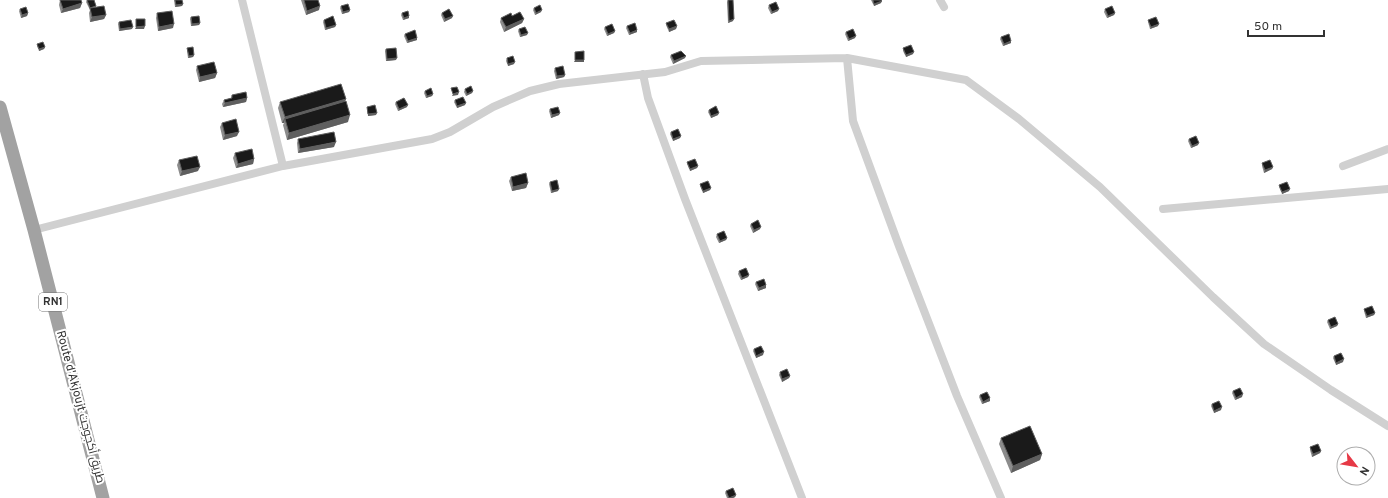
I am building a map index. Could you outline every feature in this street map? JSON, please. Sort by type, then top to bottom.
[{"type":"highway","name":"Route d'Akjoujt طريق أكجوجت","points":[[0,107],[34,230],[103,498]]},
{"type":"street","points":[[242,0],[283,166]]},
{"type":"street","points":[[34,230],[283,166],[432,139],[450,132],[493,107],[530,91],[559,84],[665,72],[700,61],[847,58],[966,80],[1019,119],[1100,187],[1213,297],[1264,344],[1331,390],[1388,426]]},
{"type":"street","points":[[847,58],[853,121],[949,375],[1001,498]]},
{"type":"street","points":[[643,74],[648,98],[685,199],[802,498]]},
{"type":"street","points":[[1343,166],[1388,149]]},
{"type":"street","points":[[1164,209],[1388,189]]},
{"type":"building","points":[[60,0],[81,0],[82,3],[63,9]]},
{"type":"building","points":[[87,0],[94,0],[96,6],[90,8]]},
{"type":"building","points":[[175,0],[182,0],[183,4],[176,5]]},
{"type":"building","points":[[304,0],[318,0],[320,6],[307,11]]},
{"type":"building","points":[[728,0],[733,0],[734,19],[729,21]]},
{"type":"building","points":[[873,0],[881,0],[882,1],[874,4]]},
{"type":"building","points":[[776,2],[779,9],[772,12],[769,5]]},
{"type":"building","points":[[348,4],[350,10],[343,12],[341,6]]},
{"type":"building","points":[[540,5],[542,10],[536,13],[534,8]]},
{"type":"building","points":[[104,6],[106,15],[92,17],[90,8]]},
{"type":"building","points":[[1112,6],[1115,13],[1108,16],[1105,9]]},
{"type":"building","points":[[26,7],[28,13],[22,15],[20,9]]},
{"type":"building","points":[[449,9],[453,16],[445,19],[442,13]]},
{"type":"building","points":[[172,11],[174,24],[159,27],[157,13]]},
{"type":"building","points":[[408,11],[409,16],[404,18],[402,13]]},
{"type":"building","points":[[520,12],[524,19],[506,27],[501,18],[511,13],[512,16]]},
{"type":"building","points":[[199,16],[200,23],[192,24],[191,17]]},
{"type":"building","points":[[333,16],[336,25],[326,28],[324,20]]},
{"type":"building","points":[[1156,17],[1159,24],[1151,27],[1148,20]]},
{"type":"building","points":[[136,19],[145,19],[145,26],[136,27]]},
{"type":"building","points":[[131,20],[133,27],[120,29],[119,22]]},
{"type":"building","points":[[674,20],[677,26],[669,29],[666,23]]},
{"type":"building","points":[[635,23],[637,30],[630,33],[627,26]]},
{"type":"building","points":[[612,24],[615,31],[608,34],[605,27]]},
{"type":"building","points":[[525,27],[528,33],[521,35],[519,29]]},
{"type":"building","points":[[853,29],[856,36],[849,39],[846,32]]},
{"type":"building","points":[[415,30],[417,38],[408,41],[405,34]]},
{"type":"building","points":[[1009,34],[1011,41],[1004,44],[1001,37]]},
{"type":"building","points":[[43,42],[45,47],[39,49],[37,44]]},
{"type":"building","points":[[911,45],[914,52],[906,55],[903,48]]},
{"type":"building","points":[[193,47],[194,55],[189,56],[187,48]]},
{"type":"building","points":[[396,48],[397,58],[387,59],[386,49]]},
{"type":"building","points":[[584,51],[584,60],[575,60],[575,52]]},
{"type":"building","points":[[681,51],[686,56],[674,61],[671,55]]},
{"type":"building","points":[[513,56],[515,62],[508,64],[507,58]]},
{"type":"building","points":[[214,62],[217,73],[200,77],[197,66]]},
{"type":"building","points":[[563,66],[565,75],[557,76],[555,68]]},
{"type":"building","points":[[341,84],[346,99],[285,117],[280,102]]},
{"type":"building","points":[[471,86],[473,91],[467,94],[465,89]]},
{"type":"building","points":[[457,87],[459,92],[453,94],[451,88]]},
{"type":"building","points":[[431,88],[433,94],[427,96],[425,91]]},
{"type":"building","points":[[246,92],[247,98],[225,103],[224,100],[232,98],[232,95]]},
{"type":"building","points":[[463,97],[466,103],[457,106],[455,100]]},
{"type":"building","points":[[404,98],[408,105],[399,109],[396,102]]},
{"type":"building","points":[[346,101],[350,115],[289,133],[285,119]]},
{"type":"building","points":[[375,105],[377,113],[368,114],[367,107]]},
{"type":"building","points":[[716,106],[719,113],[711,116],[709,110]]},
{"type":"building","points":[[558,107],[560,113],[552,115],[550,109]]},
{"type":"building","points":[[236,119],[239,132],[225,135],[222,123]]},
{"type":"building","points":[[678,129],[681,136],[673,139],[671,132]]},
{"type":"building","points":[[334,132],[336,142],[300,149],[298,139]]},
{"type":"building","points":[[1196,136],[1199,143],[1192,146],[1189,139]]},
{"type":"building","points":[[252,149],[254,159],[238,164],[235,153]]},
{"type":"building","points":[[197,156],[200,167],[182,171],[179,160]]},
{"type":"building","points":[[695,159],[698,166],[690,169],[687,162]]},
{"type":"building","points":[[1270,160],[1273,167],[1265,170],[1262,163]]},
{"type":"building","points":[[526,173],[528,183],[513,187],[511,177]]},
{"type":"building","points":[[557,180],[559,189],[552,191],[550,182]]},
{"type":"building","points":[[708,181],[711,188],[703,191],[700,184]]},
{"type":"building","points":[[1287,182],[1290,189],[1282,192],[1279,185]]},
{"type":"building","points":[[758,220],[761,227],[754,230],[751,224]]},
{"type":"building","points":[[724,231],[727,238],[720,241],[717,234]]},
{"type":"building","points":[[746,268],[749,275],[742,278],[739,271]]},
{"type":"building","points":[[764,279],[766,285],[759,288],[756,282]]},
{"type":"building","points":[[1372,306],[1375,313],[1367,316],[1364,309]]},
{"type":"building","points":[[1335,317],[1338,324],[1331,327],[1328,320]]},
{"type":"building","points":[[761,346],[764,352],[756,356],[754,349]]},
{"type":"building","points":[[1341,353],[1344,359],[1336,363],[1334,356]]},
{"type":"building","points":[[787,369],[790,376],[782,379],[780,372]]},
{"type":"building","points":[[1240,388],[1243,394],[1236,398],[1233,391]]},
{"type":"building","points":[[987,392],[990,398],[983,402],[980,395]]},
{"type":"building","points":[[1219,401],[1222,407],[1214,411],[1212,404]]},
{"type":"building","points":[[1030,426],[1042,454],[1013,466],[1001,438]]},
{"type":"building","points":[[1318,444],[1321,451],[1313,454],[1310,447]]},
{"type":"building","points":[[733,488],[736,495],[729,498],[726,491]]}]
